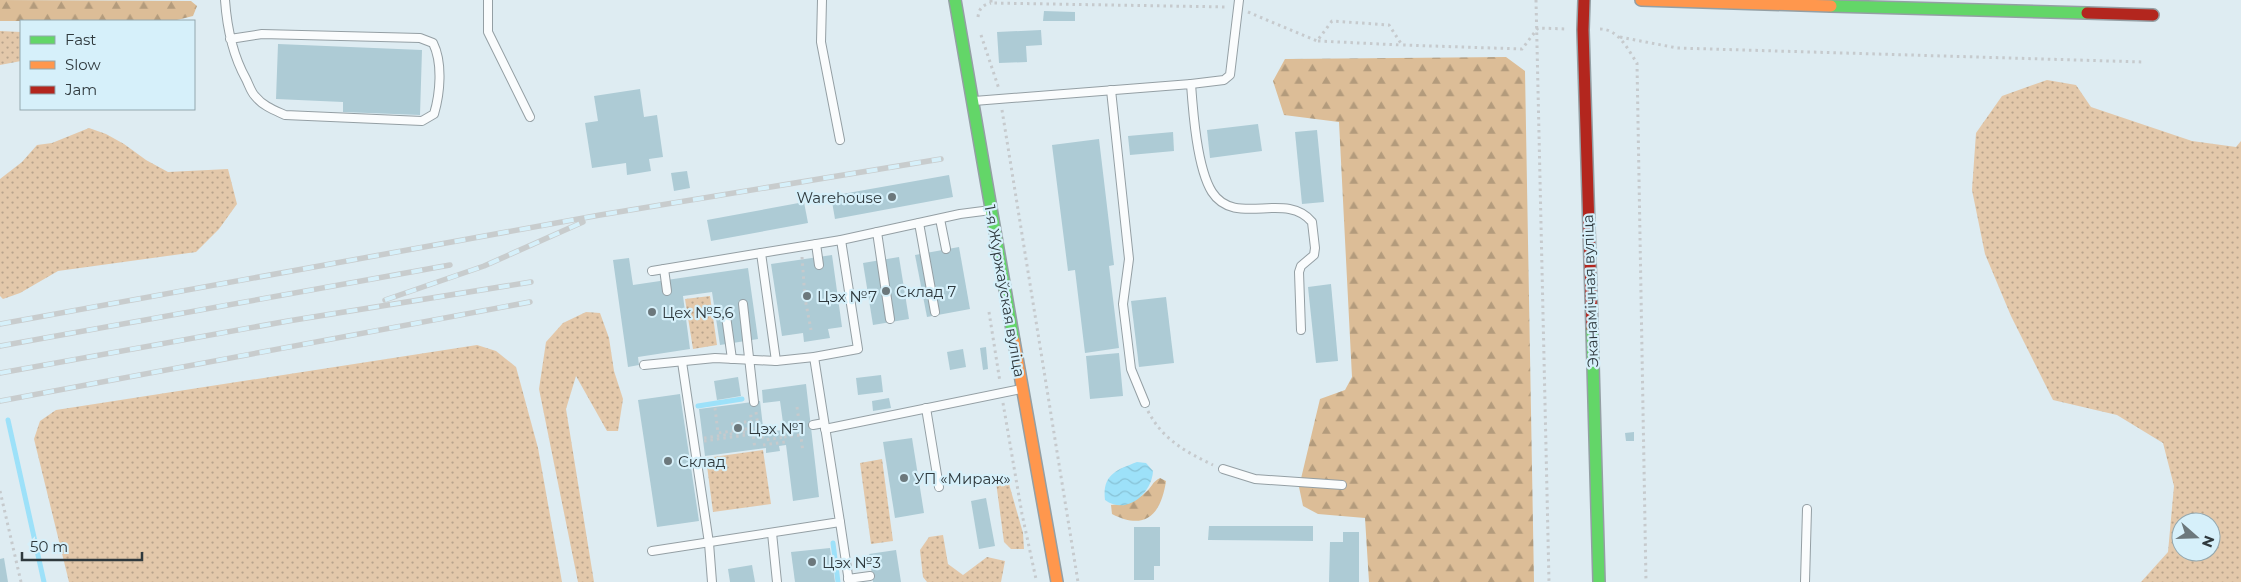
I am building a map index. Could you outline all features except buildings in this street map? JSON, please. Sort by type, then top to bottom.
[{"type":"street","name":"1-я Журжаўская вуліца","points":[[955,0],[974,101],[1021,389],[1057,582]]},
{"type":"street","name":"Эканамічная вуліца","points":[[1584,0],[1583,30],[1599,582]]},
{"type":"street","points":[[1641,0],[2153,15]]},
{"type":"lane","points":[[225,0],[230,39],[236,60],[255,96],[269,108],[285,115],[422,121],[434,114],[438,99],[438,53],[433,43],[420,38],[262,34],[230,39]]},
{"type":"lane","points":[[488,0],[488,32],[530,117]]},
{"type":"lane","points":[[822,0],[820,42],[840,140]]},
{"type":"lane","points":[[974,101],[1224,80],[1230,75],[1238,4]]},
{"type":"lane","points":[[1191,84],[1194,130],[1212,192],[1221,201],[1231,206],[1244,209],[1285,206],[1307,216],[1312,222],[1314,255],[1301,266],[1298,279],[1301,330]]},
{"type":"lane","points":[[1110,90],[1129,259],[1123,304],[1132,369],[1145,403]]},
{"type":"lane","points":[[652,271],[841,240],[918,223],[991,210]]},
{"type":"lane","points":[[940,219],[946,250]]},
{"type":"lane","points":[[918,223],[935,312]]},
{"type":"lane","points":[[877,232],[890,319]]},
{"type":"lane","points":[[644,365],[715,358],[776,361],[814,357],[858,348],[841,240]]},
{"type":"lane","points":[[816,244],[819,265]]},
{"type":"lane","points":[[761,253],[776,361]]},
{"type":"lane","points":[[664,269],[668,291]]},
{"type":"lane","points":[[743,304],[752,402]]},
{"type":"lane","points":[[726,316],[732,359]]},
{"type":"lane","points":[[814,357],[849,581],[870,576]]},
{"type":"lane","points":[[682,362],[709,543],[712,582]]},
{"type":"lane","points":[[813,425],[824,426],[1021,389]]},
{"type":"lane","points":[[926,408],[939,487]]},
{"type":"lane","points":[[1223,469],[1255,479],[1342,485]]},
{"type":"lane","points":[[1805,582],[1806,509]]},
{"type":"lane","points":[[652,551],[840,522]]},
{"type":"lane","points":[[772,533],[778,582]]},
{"type":"path","points":[[991,0],[991,3],[1238,4],[1317,41],[1522,49],[1538,28]]},
{"type":"path","points":[[1536,0],[1549,582]]},
{"type":"path","points":[[1317,41],[1332,21],[1389,25],[1402,45]]},
{"type":"path","points":[[1538,28],[1606,29],[1619,37],[1677,48],[2143,62]]},
{"type":"path","points":[[979,30],[997,78],[1001,99],[1078,582]]},
{"type":"path","points":[[1619,37],[1637,63],[1646,582]]},
{"type":"path","points":[[801,247],[811,330]]},
{"type":"path","points":[[714,408],[718,433],[753,428],[752,402]]},
{"type":"path","points":[[752,402],[759,434],[765,440],[784,435],[800,435]]},
{"type":"path","points":[[1145,403],[1155,424],[1166,437],[1183,450],[1223,469]]},
{"type":"path","points":[[797,407],[803,452]]},
{"type":"path","points":[[731,424],[752,421]]},
{"type":"path","points":[[755,449],[753,434],[704,440],[758,430]]},
{"type":"path","points":[[762,445],[785,442]]},
{"type":"path","points":[[0,491],[21,582]]},
{"type":"shaded area","points":[[0,31],[20,32],[20,61],[0,65]]},
{"type":"shaded area","points":[[2047,80],[2076,85],[2091,107],[2192,141],[2236,147],[2241,141],[2241,582],[2141,582],[2168,552],[2171,519],[2171,562],[2221,562],[2221,512],[2172,512],[2174,486],[2163,443],[2117,415],[2053,400],[2011,316],[1985,254],[1972,190],[1976,133],[2002,96]]},
{"type":"shaded area","points":[[89,128],[106,134],[124,144],[146,160],[168,172],[228,169],[237,204],[219,229],[196,252],[58,271],[20,293],[3,299],[0,296],[0,179],[22,162],[37,145],[52,143]]},
{"type":"shaded area","points":[[710,296],[717,345],[693,349],[685,299]]},
{"type":"shaded area","points":[[586,312],[600,313],[609,338],[614,371],[623,399],[618,431],[607,431],[576,376],[566,409],[594,582],[578,582],[539,389],[546,342],[563,323]]},
{"type":"shaded area","points":[[477,345],[496,351],[516,367],[538,448],[562,582],[69,582],[34,439],[40,421],[56,410]]},
{"type":"shaded area","points":[[763,450],[771,504],[713,512],[706,458]]},
{"type":"shaded area","points":[[882,459],[893,541],[871,544],[860,463]]},
{"type":"shaded area","points":[[999,475],[1009,484],[1023,533],[1024,549],[1011,549],[1004,542],[996,482]]},
{"type":"shaded area","points":[[943,535],[948,564],[963,575],[987,557],[1005,561],[1001,582],[927,582],[923,577],[920,550],[929,537]]},
{"type":"green space","points":[[0,0],[191,1],[197,6],[193,16],[177,20],[0,21]]},
{"type":"green space","points":[[1506,57],[1525,71],[1534,582],[1369,582],[1365,518],[1318,514],[1303,506],[1299,487],[1320,399],[1345,390],[1352,377],[1339,122],[1284,115],[1273,81],[1285,59]]},
{"type":"green space","points":[[1160,478],[1166,481],[1164,493],[1160,503],[1150,517],[1134,521],[1112,514],[1111,505],[1125,503],[1138,498]]},
{"type":"water","points":[[1137,462],[1146,463],[1153,471],[1152,479],[1143,494],[1130,504],[1113,504],[1105,500],[1108,479],[1117,471]]},
{"type":"waterway","points":[[698,406],[742,399]]},
{"type":"waterway","points":[[8,420],[44,582]]},
{"type":"waterway","points":[[833,543],[838,582]]},
{"type":"railway","points":[[0,324],[600,215],[941,159]]},
{"type":"railway","points":[[385,300],[484,266],[583,222]]},
{"type":"railway","points":[[0,346],[450,265]]},
{"type":"railway","points":[[0,373],[288,321],[531,282]]},
{"type":"railway","points":[[0,401],[530,302]]},
{"type":"traffic: fast","points":[[955,0],[1014,341]]},
{"type":"traffic: fast","points":[[1831,6],[2087,13]]},
{"type":"traffic: fast","points":[[1592,328],[1599,582]]},
{"type":"traffic: slow","points":[[1641,0],[1831,6]]},
{"type":"traffic: slow","points":[[1014,341],[1057,582]]},
{"type":"traffic: jam","points":[[1584,0],[1583,30],[1592,328]]},
{"type":"traffic: jam","points":[[2087,13],[2153,15]]},
{"type":"place","name":"Warehouse","points":[[892,197]]},
{"type":"place","name":"Склад 7","points":[[886,291]]},
{"type":"place","name":"Цэх №7","points":[[807,296]]},
{"type":"place","name":"Цех №5,6","points":[[652,312]]},
{"type":"place","name":"Цэх №1","points":[[738,428]]},
{"type":"place","name":"Склад","points":[[668,461]]},
{"type":"place","name":"УП «Мираж»","points":[[904,478]]},
{"type":"place","name":"Цэх №3","points":[[812,562]]}]
